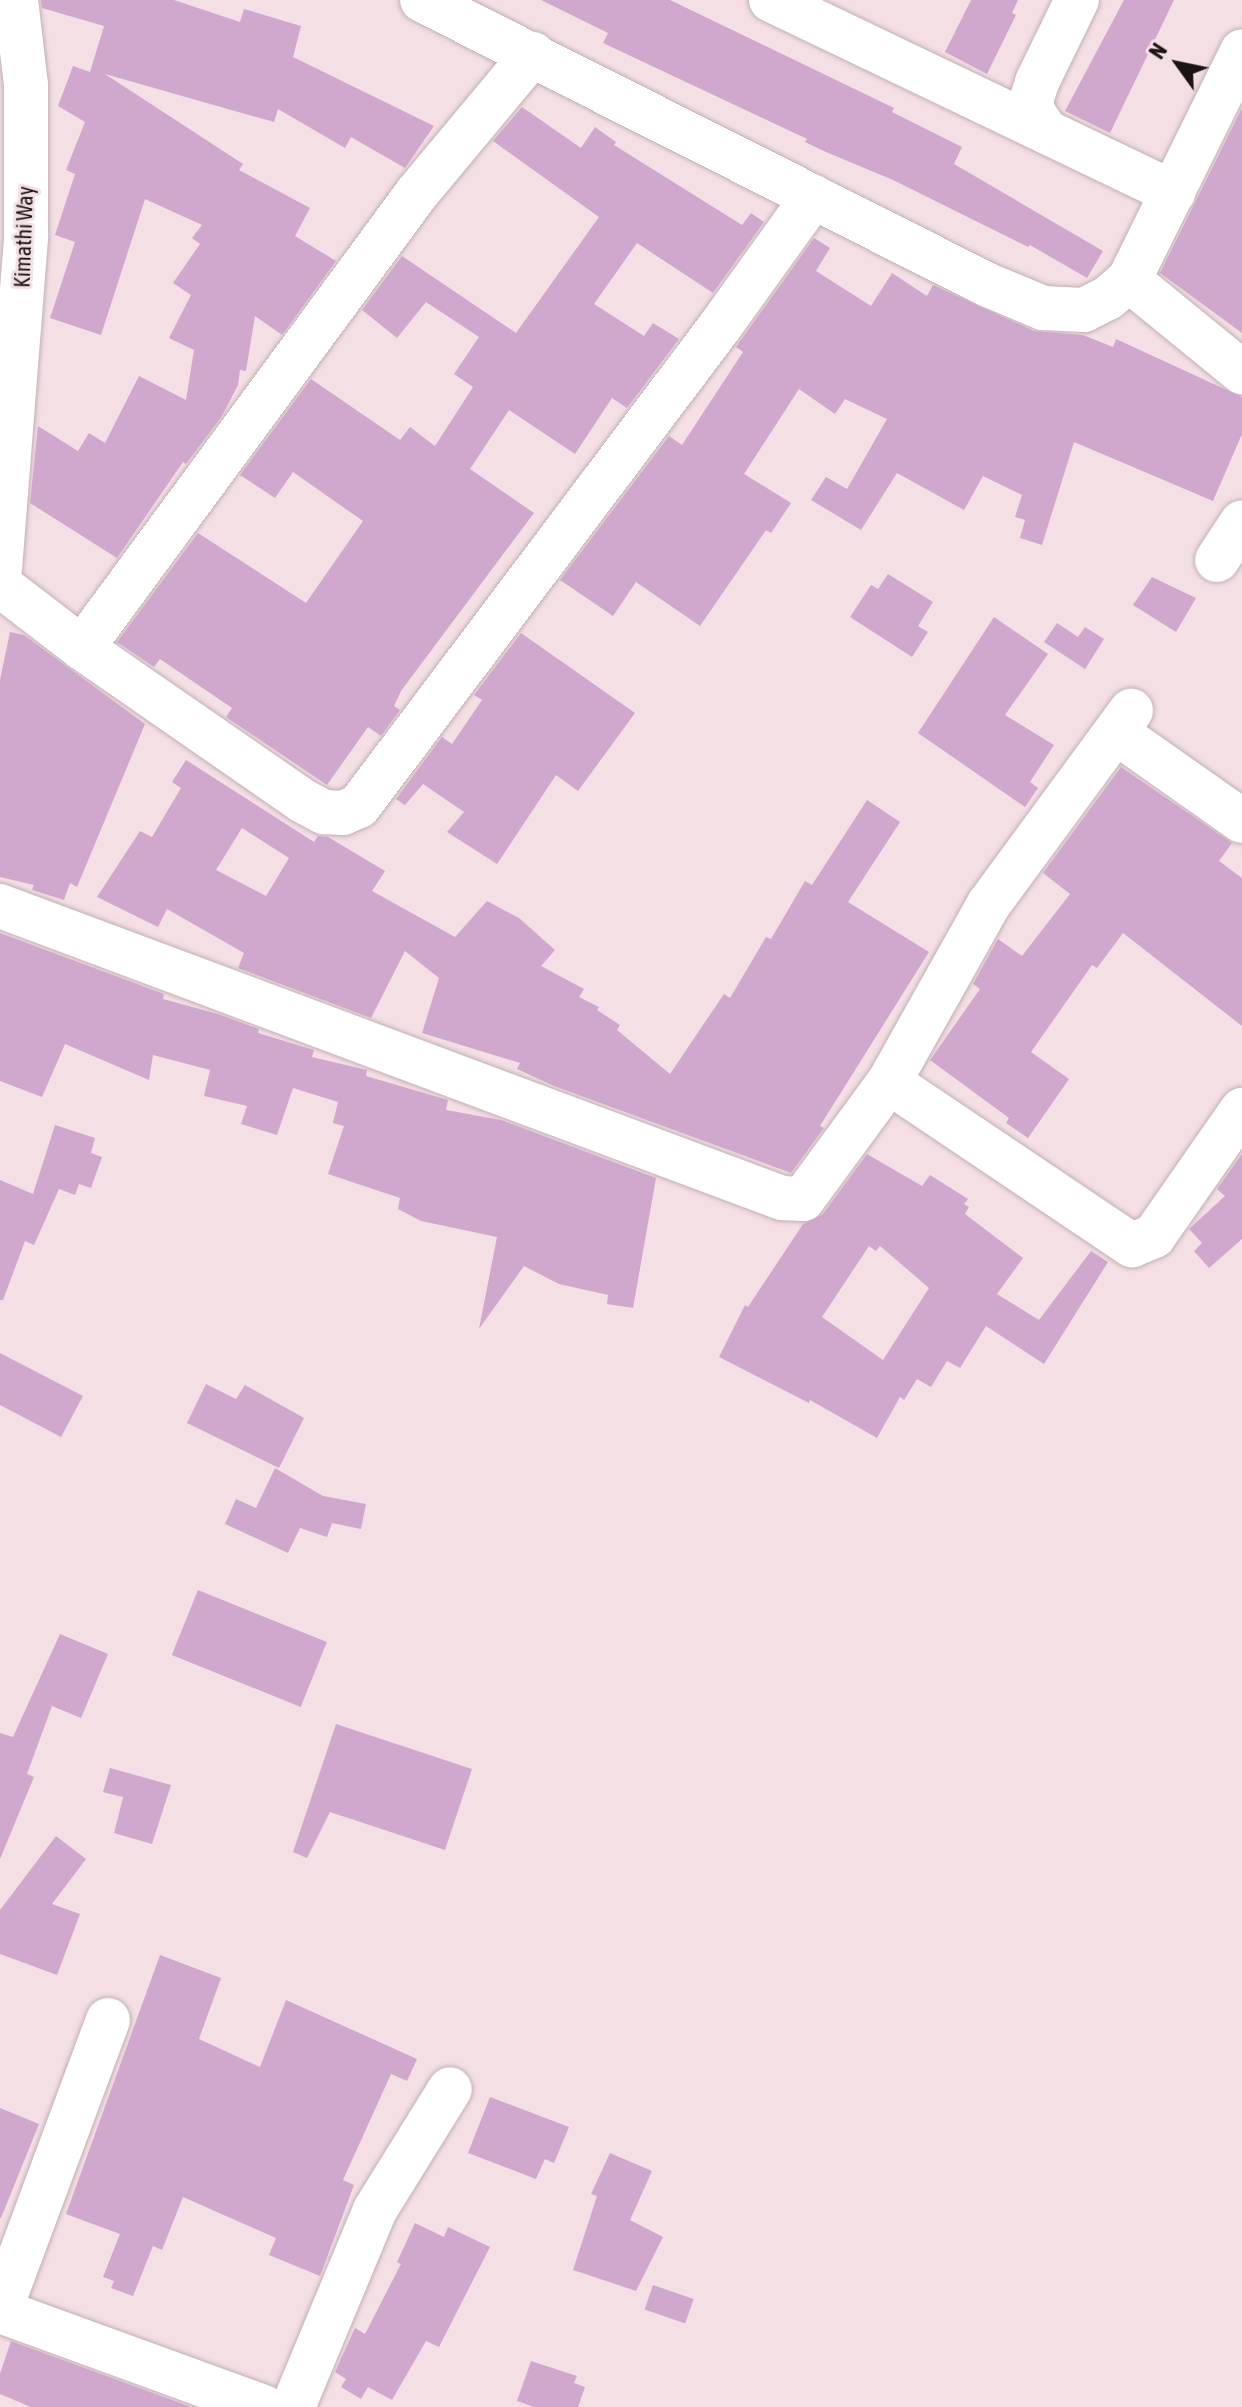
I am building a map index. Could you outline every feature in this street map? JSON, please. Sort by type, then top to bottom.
[{"type":"street","points":[[422,0],[988,285],[1043,308],[1084,310],[1108,298],[1129,280],[1242,51]]},
{"type":"street","points":[[1046,131],[1034,114],[1031,101],[1037,82],[1077,0]]},
{"type":"street","points":[[783,3],[1173,193]]},
{"type":"street","name":"Kimathi Way","points":[[0,569],[26,236],[26,85],[11,22]]},
{"type":"street","points":[[82,648],[417,193],[533,54]]},
{"type":"street","points":[[0,585],[82,648],[303,801],[324,812],[343,813],[359,806],[721,325],[813,197]]},
{"type":"street","points":[[1129,280],[1242,372]]},
{"type":"street","points":[[1217,560],[1242,522]]},
{"type":"street","points":[[0,906],[782,1198],[803,1199],[889,1082],[989,904],[1124,722],[1242,821]]},
{"type":"street","points":[[889,1082],[1132,1245],[1154,1236],[1242,1110]]},
{"type":"street","points":[[108,2020],[0,2311],[264,2407]]},
{"type":"street","points":[[293,2407],[375,2210],[450,2089]]},
{"type":"building","points":[[41,0],[174,0],[240,22],[244,9],[301,26],[293,57],[434,126],[405,168],[351,137],[345,148],[278,109],[274,122],[105,74],[243,164],[239,170],[310,208],[295,236],[336,261],[282,335],[255,316],[246,371],[240,370],[238,385],[222,416],[186,464],[183,462],[117,558],[30,503],[38,426],[78,451],[89,433],[105,443],[139,376],[186,400],[194,350],[169,338],[191,295],[173,283],[200,244],[192,238],[202,225],[145,199],[101,335],[50,318],[75,242],[55,235],[75,174],[66,170],[85,122],[58,106],[73,66],[90,72],[104,26],[42,8]]},
{"type":"building","points":[[541,0],[670,0],[894,108],[892,112],[962,147],[954,164],[1103,251],[1087,278],[1030,245],[1028,247],[893,180],[826,152],[805,142],[807,139],[603,43],[608,33]]},
{"type":"building","points":[[971,0],[1018,0],[1012,13],[1016,15],[987,74],[945,52]]},
{"type":"building","points":[[1124,0],[1174,0],[1110,133],[1065,111]]},
{"type":"building","points":[[522,107],[581,148],[595,127],[616,142],[614,145],[742,225],[751,213],[764,222],[713,293],[637,243],[594,304],[644,336],[653,323],[679,339],[627,408],[612,398],[575,454],[509,410],[470,469],[534,513],[401,691],[394,706],[400,710],[381,736],[368,727],[327,785],[226,717],[232,708],[160,659],[154,667],[117,642],[198,533],[306,603],[363,521],[293,472],[275,498],[240,475],[311,379],[400,440],[410,427],[435,446],[473,387],[454,374],[479,337],[426,302],[397,338],[362,310],[402,256],[516,333],[599,217],[493,141]]},
{"type":"building","points":[[1242,108],[1242,333],[1160,273]]},
{"type":"building","points":[[814,238],[830,248],[816,271],[871,306],[892,273],[927,296],[933,285],[1034,331],[1083,335],[1113,347],[1116,339],[1242,397],[1242,434],[1213,501],[1074,442],[1042,545],[1020,538],[1025,520],[1015,517],[1022,495],[983,476],[964,510],[897,473],[861,530],[811,500],[826,477],[847,489],[887,419],[845,399],[835,414],[799,389],[744,474],[791,503],[771,533],[766,530],[700,626],[636,582],[613,616],[560,580],[669,436],[682,445],[743,352],[736,347]]},
{"type":"building","points":[[888,574],[933,602],[918,626],[928,632],[912,657],[850,617],[871,585],[878,589]]},
{"type":"building","points":[[1152,577],[1196,598],[1176,632],[1133,605]]},
{"type":"building","points":[[994,617],[1048,654],[1005,715],[1054,745],[1030,782],[1038,788],[1025,807],[918,733]]},
{"type":"building","points":[[1057,623],[1078,637],[1085,627],[1104,639],[1085,669],[1044,642]]},
{"type":"building","points":[[10,632],[24,635],[145,724],[77,887],[70,883],[64,900],[32,890],[34,885],[0,877],[0,680]]},
{"type":"building","points":[[521,633],[635,713],[578,791],[556,775],[497,864],[447,832],[464,812],[423,784],[405,805],[396,799],[442,737],[452,744],[482,700],[474,695]]},
{"type":"building","points":[[186,760],[314,842],[318,836],[328,837],[385,871],[372,891],[455,937],[487,901],[519,918],[555,950],[541,966],[584,989],[579,997],[599,1007],[597,1010],[620,1025],[617,1030],[670,1074],[724,994],[730,998],[766,937],[771,939],[805,881],[812,885],[867,800],[900,822],[848,902],[929,952],[820,1126],[824,1128],[791,1173],[554,1086],[517,1069],[520,1063],[422,1033],[439,978],[405,951],[371,1018],[238,968],[244,953],[167,909],[158,927],[97,897],[140,831],[152,837],[181,788],[172,782]],"holes":[[[242,828],[289,858],[266,896],[216,870]]]},
{"type":"building","points":[[1121,767],[1232,843],[1219,861],[1242,878],[1242,1026],[1123,933],[1097,968],[1092,965],[1031,1052],[1069,1079],[1028,1138],[1006,1123],[1009,1118],[930,1060],[980,989],[973,984],[998,939],[1022,956],[1070,894],[1043,873]]},
{"type":"building","points":[[0,933],[164,994],[163,999],[218,1014],[259,1029],[258,1033],[314,1050],[312,1057],[367,1070],[366,1076],[448,1100],[446,1110],[501,1120],[656,1178],[633,1308],[607,1304],[608,1295],[559,1284],[524,1266],[479,1329],[497,1237],[421,1221],[398,1209],[400,1198],[328,1174],[344,1126],[333,1123],[338,1102],[293,1088],[277,1135],[241,1124],[247,1106],[204,1096],[210,1070],[153,1055],[149,1080],[65,1044],[42,1097],[0,1081]]},
{"type":"building","points":[[55,1125],[95,1138],[91,1153],[102,1157],[91,1188],[79,1184],[75,1195],[59,1189],[34,1245],[25,1241],[3,1300],[0,1300],[0,1180],[33,1194]]},
{"type":"building","points":[[867,1154],[922,1186],[930,1175],[968,1199],[964,1204],[969,1207],[965,1214],[1023,1258],[997,1294],[1039,1320],[1091,1251],[1108,1262],[1044,1364],[986,1326],[960,1368],[947,1361],[931,1387],[917,1379],[904,1400],[900,1397],[877,1438],[810,1400],[809,1403],[719,1357],[745,1305],[748,1307],[803,1224],[823,1214]],"holes":[[[869,1246],[876,1251],[880,1246],[929,1288],[883,1360],[822,1317]]]},
{"type":"building","points":[[1242,1154],[1242,1239],[1209,1268],[1194,1251],[1202,1243],[1189,1229],[1225,1196],[1217,1189]]},
{"type":"building","points":[[0,1353],[83,1396],[61,1437],[0,1405]]},
{"type":"building","points":[[206,1384],[236,1399],[245,1385],[304,1418],[279,1468],[187,1423]]},
{"type":"building","points":[[275,1468],[323,1496],[366,1504],[361,1529],[332,1523],[327,1537],[300,1528],[288,1553],[225,1524],[236,1499],[256,1508]]},
{"type":"building","points":[[198,1590],[327,1642],[301,1707],[172,1655]]},
{"type":"building","points":[[60,1634],[108,1654],[81,1718],[52,1706],[27,1774],[34,1777],[0,1859],[0,1733],[13,1737]]},
{"type":"building","points":[[336,1724],[472,1769],[445,1850],[330,1812],[307,1858],[293,1852]]},
{"type":"building","points":[[110,1768],[171,1785],[152,1844],[114,1833],[123,1797],[103,1792]]},
{"type":"building","points":[[56,1836],[86,1859],[52,1904],[80,1914],[57,1975],[0,1954],[0,1910]]},
{"type":"building","points":[[160,1955],[221,1978],[199,2039],[260,2067],[286,2000],[417,2059],[407,2081],[391,2074],[343,2180],[354,2185],[320,2276],[269,2255],[276,2238],[183,2197],[162,2250],[153,2246],[133,2296],[111,2288],[114,2281],[103,2277],[120,2234],[66,2214]]},
{"type":"building","points":[[490,2097],[569,2127],[554,2163],[545,2159],[536,2179],[468,2153]]},
{"type":"building","points":[[0,2108],[39,2124],[1,2218],[0,2218]]},
{"type":"building","points":[[610,2153],[652,2171],[630,2220],[663,2237],[636,2291],[573,2270],[597,2196],[591,2194]]},
{"type":"building","points":[[415,2223],[444,2237],[448,2227],[490,2247],[439,2347],[426,2341],[392,2400],[368,2387],[361,2399],[341,2387],[346,2379],[335,2372],[355,2328],[365,2334],[401,2264],[397,2262]]},
{"type":"building","points":[[653,2285],[694,2299],[685,2324],[645,2310]]},
{"type":"building","points":[[11,2341],[191,2407],[31,2407],[0,2394],[0,2374]]},
{"type":"building","points":[[531,2361],[577,2376],[574,2383],[585,2387],[578,2407],[534,2407],[517,2401]]}]
